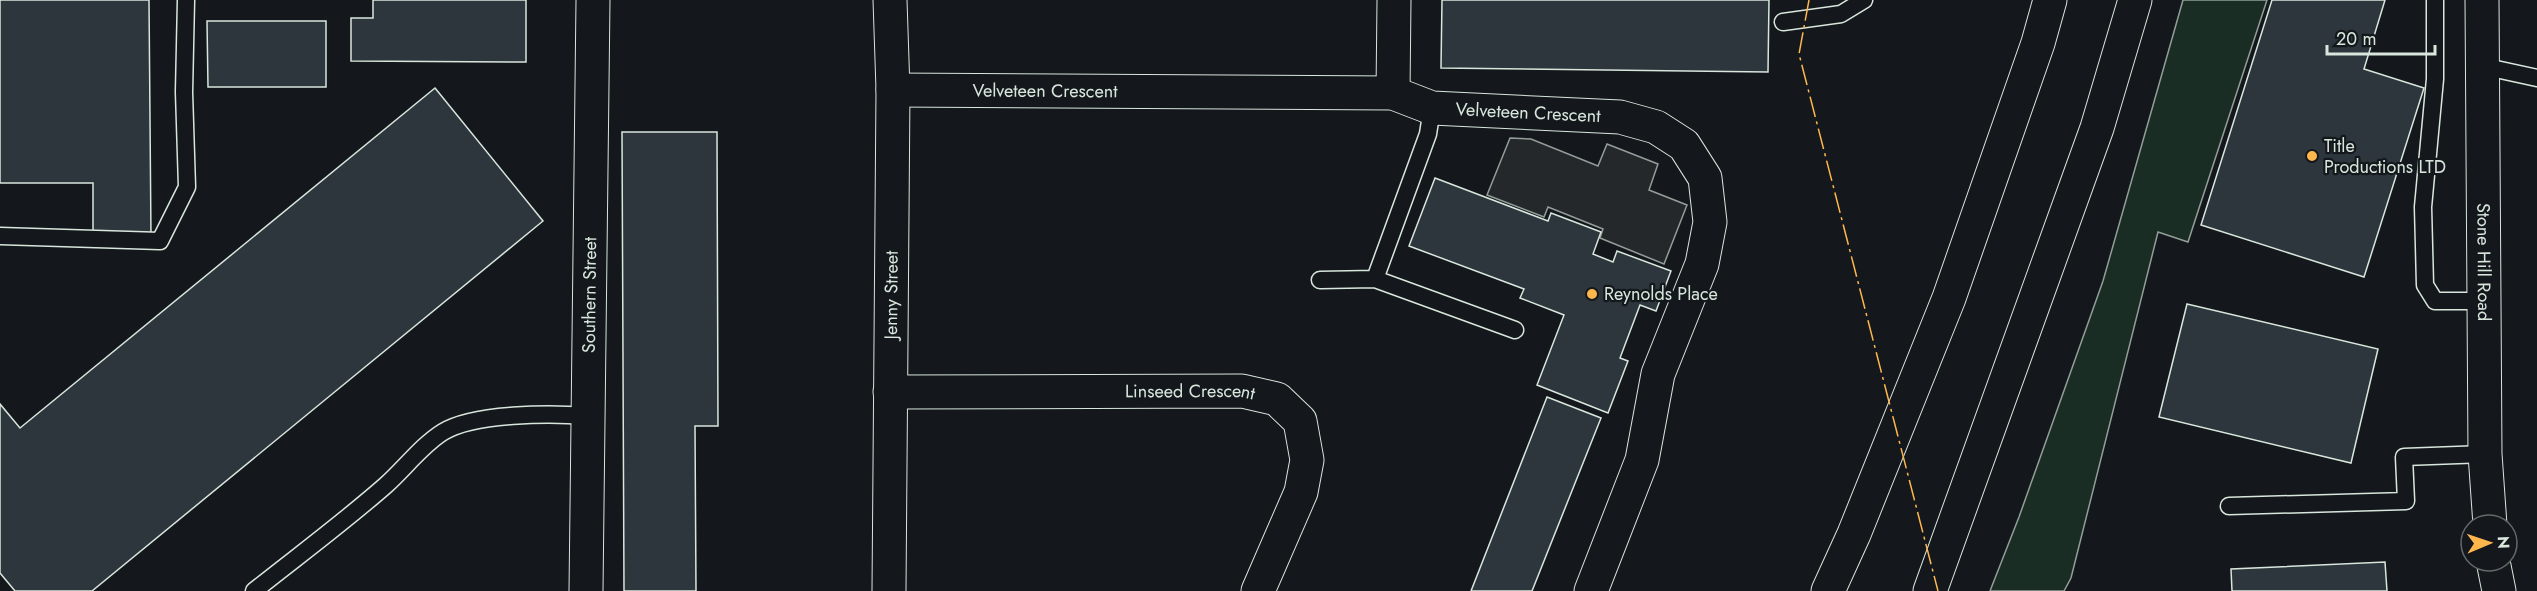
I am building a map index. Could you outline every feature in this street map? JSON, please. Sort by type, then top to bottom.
[{"type":"main road","name":"Southern Street","points":[[586,591],[593,0]]},
{"type":"main road","name":"Jenny Street","points":[[889,591],[893,90],[890,0]]},
{"type":"main road","points":[[1393,93],[1394,0]]},
{"type":"main road","points":[[1828,591],[1854,534],[1949,298],[2034,54],[2050,0]]},
{"type":"main road","points":[[1930,591],[2097,128],[2135,0]]},
{"type":"main road","name":"Stone Hill Road","points":[[2482,0],[2485,454],[2489,513]]},
{"type":"main road","name":"Velveteen Crescent","points":[[893,90],[1393,93],[1432,108],[1629,120],[1656,127],[1684,145],[1705,178],[1710,222],[1702,264],[1658,374],[1642,460],[1591,591]]},
{"type":"main road","name":"Linseed Crescent","points":[[890,392],[1242,391],[1277,399],[1300,421],[1307,460],[1301,492],[1258,591]]},
{"type":"main road","points":[[1920,591],[1974,472]]},
{"type":"main road","points":[[2495,573],[2499,591]]},
{"type":"lane","points":[[0,236],[160,241],[187,187],[184,92],[186,0]]},
{"type":"lane","points":[[1783,22],[1841,14],[1864,0]]},
{"type":"lane","points":[[2435,0],[2435,79],[2423,207],[2426,285],[2435,301],[2483,301]]},
{"type":"lane","points":[[2482,66],[2537,78]]},
{"type":"lane","points":[[1375,279],[1428,134],[1432,108]]},
{"type":"lane","points":[[1320,280],[1375,279],[1515,330]]},
{"type":"lane","points":[[254,591],[386,484],[443,432],[466,423],[490,420],[555,413],[587,416]]},
{"type":"lane","points":[[2229,506],[2406,501],[2404,457],[2485,454]]},
{"type":"green space","points":[[2183,0],[2267,0],[2188,242],[2158,232],[2071,578],[2064,591],[1990,591],[2019,517],[2103,281]]},
{"type":"shaded area","points":[[1510,138],[1531,139],[1598,166],[1607,144],[1658,164],[1649,190],[1687,205],[1664,264],[1600,238],[1603,229],[1548,207],[1544,217],[1487,195]]},
{"type":"building","points":[[0,0],[149,0],[151,238],[93,238],[93,183],[0,183]]},
{"type":"building","points":[[373,0],[526,0],[526,62],[351,61],[351,18],[373,18]]},
{"type":"building","points":[[1442,0],[1769,0],[1768,72],[1441,68]]},
{"type":"building","name":"Title Productions LTD","points":[[2272,0],[2385,0],[2364,69],[2424,88],[2364,277],[2201,225]]},
{"type":"building","points":[[207,21],[326,21],[326,87],[208,87]]},
{"type":"building","points":[[435,88],[543,221],[92,591],[15,591],[0,573],[0,404],[20,428]]},
{"type":"building","points":[[622,132],[717,132],[718,426],[695,426],[696,591],[624,591]]},
{"type":"building","name":"Reynolds Place","points":[[1435,178],[1548,221],[1551,213],[1601,232],[1593,254],[1613,262],[1617,251],[1671,271],[1656,311],[1640,305],[1620,358],[1628,361],[1608,413],[1537,385],[1564,315],[1520,298],[1524,289],[1409,246]]},
{"type":"building","points":[[2187,304],[2378,349],[2351,463],[2159,417]]},
{"type":"building","points":[[1547,397],[1601,418],[1532,591],[1471,591]]},
{"type":"building","points":[[2385,562],[2387,591],[2232,591],[2231,569]]},
{"type":"power","points":[[1809,0],[1799,54],[1938,591]]},
{"type":"place","name":"Title Productions LTD","points":[[2312,156]]},
{"type":"place","name":"Reynolds Place","points":[[1592,294]]}]
